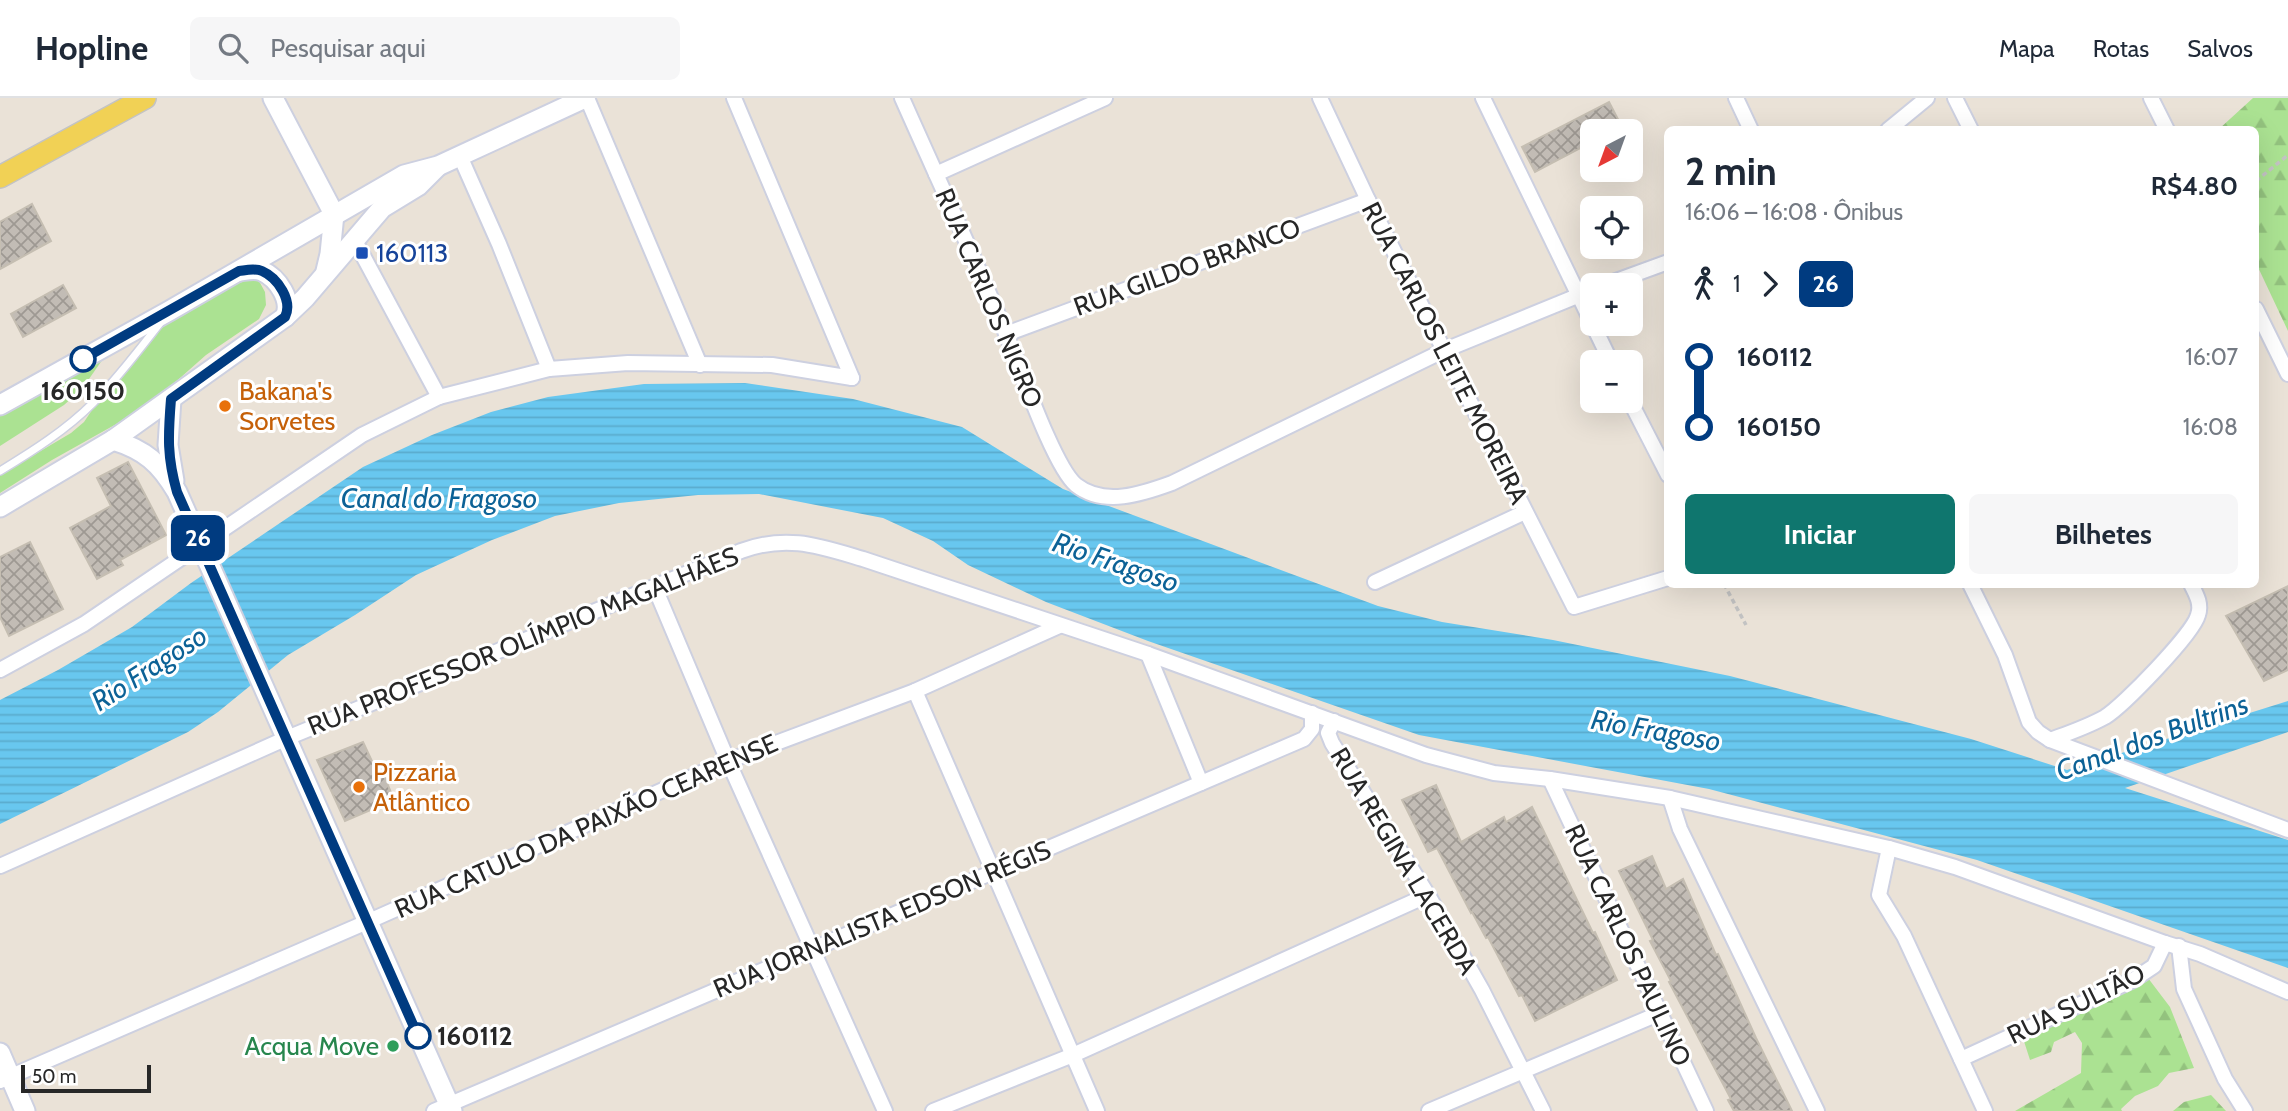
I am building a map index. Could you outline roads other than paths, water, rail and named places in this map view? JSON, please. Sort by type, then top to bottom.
[{"type":"main road","points":[[0,177],[145,98]]},
{"type":"main road","points":[[273,98],[334,214],[326,272]]},
{"type":"main road","points":[[0,405],[404,175],[438,166],[586,98]]},
{"type":"main road","points":[[0,507],[113,440],[285,317],[305,298],[382,208],[418,186],[438,166]]},
{"type":"main road","points":[[239,271],[262,271],[275,281],[287,301],[288,312],[285,317]]},
{"type":"main road","points":[[171,399],[169,464],[177,492]]},
{"type":"main road","points":[[113,440],[137,449],[154,461],[165,471],[177,492],[367,922],[445,1109]]},
{"type":"main road","points":[[0,1053],[5,1078],[25,1111]]},
{"type":"street","points":[[586,98],[700,365]]},
{"type":"street","points":[[0,670],[84,624],[362,435],[439,397],[549,369],[628,363],[772,365],[852,378],[734,98]]},
{"type":"street","name":"RUA CARLOS NIGRO","points":[[902,98],[1006,334],[1058,460],[1071,480],[1086,492],[1107,497],[1127,496],[1172,483],[1445,350]]},
{"type":"street","points":[[936,174],[1105,98]]},
{"type":"street","name":"RUA CARLOS LEITE MOREIRA","points":[[1320,98],[1368,200],[1574,607],[1664,579]]},
{"type":"street","points":[[1483,98],[1605,350]]},
{"type":"street","points":[[1736,98],[1749,126]]},
{"type":"street","points":[[1893,126],[1927,98]]},
{"type":"street","points":[[1955,98],[1969,126]]},
{"type":"street","points":[[2151,98],[2165,126]]},
{"type":"street","points":[[460,156],[549,369]]},
{"type":"street","name":"RUA GILDO BRANCO","points":[[1006,334],[1368,200]]},
{"type":"street","points":[[354,239],[439,397]]},
{"type":"street","points":[[1638,273],[1664,263]]},
{"type":"street","points":[[1445,350],[1580,295]]},
{"type":"street","points":[[2259,315],[2288,374]]},
{"type":"street","points":[[1636,413],[1664,467]]},
{"type":"street","points":[[1375,582],[1525,512]]},
{"type":"street","name":"RUA PROFESSOR OLÍMPIO MAGALHÃES","points":[[0,866],[287,738],[758,545],[784,541],[802,543],[863,559],[1059,626]]},
{"type":"street","points":[[654,588],[728,761],[885,1111]]},
{"type":"street","points":[[1972,588],[2006,655],[2029,722],[2038,732],[2050,740],[2288,830]]},
{"type":"street","points":[[2050,740],[2104,717],[2120,707],[2133,694],[2195,622],[2200,606],[2193,588]]},
{"type":"street","name":"RUA REGINA LACERDA","points":[[1059,626],[1148,654],[1334,722],[1328,733],[1332,743],[1428,895],[1482,990],[1542,1111]]},
{"type":"street","name":"RUA CATULO DA PAIXÃO CEARENSE","points":[[5,1078],[367,922],[728,761],[915,691],[1059,626]]},
{"type":"street","points":[[1148,654],[1201,783]]},
{"type":"street","points":[[915,691],[1097,1111]]},
{"type":"street","name":"RUA JORNALISTA EDSON RÉGIS","points":[[445,1109],[1304,738],[1311,729],[1312,713]]},
{"type":"street","points":[[1334,722],[1426,755],[1483,770],[1670,798],[1889,848],[1955,867],[2172,945],[2288,992]]},
{"type":"street","name":"RUA CARLOS PAULINO","points":[[1550,779],[1706,1111]]},
{"type":"street","points":[[1670,798],[1680,829],[1817,1111]]},
{"type":"street","points":[[1889,848],[1879,895],[1903,936],[1985,1111]]},
{"type":"street","points":[[933,1111],[1073,1055],[1428,895]]},
{"type":"street","points":[[2172,945],[2184,989],[2225,1079],[2245,1111]]},
{"type":"street","name":"RUA SULTÃO","points":[[1961,1059],[2133,980],[2154,966],[2172,945]]},
{"type":"street","points":[[1429,1111],[1658,1013]]},
{"type":"lane","points":[[0,471],[51,438],[93,404],[169,311]]},
{"type":"water","name":"Canal do Fragoso","points":[[745,383],[853,399],[962,427],[1063,489],[1378,606],[1442,622],[1553,640],[1730,676],[1971,739],[2067,770],[2288,701],[2288,732],[2125,788],[2288,840],[2288,968],[1977,860],[1709,789],[1419,735],[1148,641],[1046,602],[968,565],[933,541],[883,518],[759,494],[698,495],[619,503],[555,516],[492,540],[416,575],[288,655],[218,712],[188,732],[0,824],[0,700],[132,627],[191,583],[363,467],[432,435],[491,412],[548,397],[644,384]]},
{"type":"place","name":"160113","points":[[362,253]]},
{"type":"place","name":"160150","points":[[83,359]]},
{"type":"place","name":"Bakana's Sorvetes","points":[[225,406]]},
{"type":"place","name":"Pizzaria Atlântico","points":[[359,787]]},
{"type":"place","name":"160112","points":[[418,1036]]},
{"type":"place","name":"Acqua Move","points":[[393,1046]]},
{"type":"water label","name":"Rio Fragoso","points":[[1116,562]]},
{"type":"water label","name":"Rio Fragoso","points":[[149,668]]},
{"type":"water label","name":"Rio Fragoso","points":[[1656,730]]},
{"type":"water label","name":"Canal dos Bultrins","points":[[2152,737]]}]
